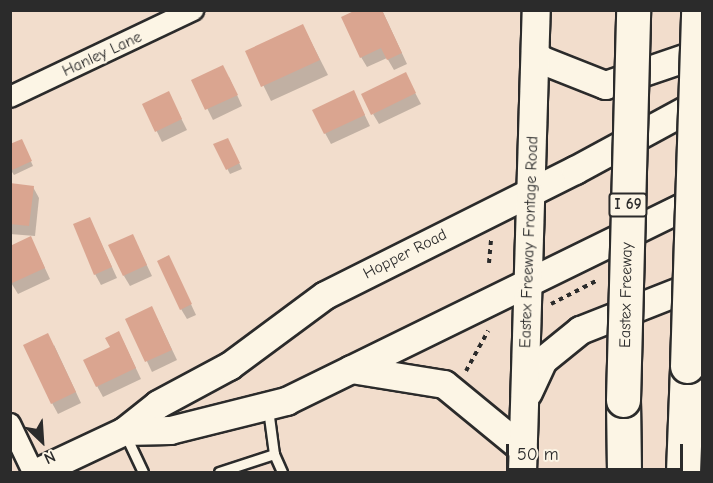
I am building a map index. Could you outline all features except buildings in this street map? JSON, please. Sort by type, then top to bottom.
[{"type":"highway","name":"Eastex Freeway","points":[[624,472],[633,10]]},
{"type":"highway","points":[[683,472],[698,10]]},
{"type":"main road","name":"Eastex Freeway Frontage Road","points":[[522,461],[536,10]]},
{"type":"main road","points":[[535,54],[542,60],[605,85],[702,52]]},
{"type":"main road","name":"Hopper Road","points":[[37,472],[124,431],[158,404],[229,366],[326,295],[702,101]]},
{"type":"main road","name":"Hopper Road","points":[[124,431],[170,430],[268,407],[528,284],[702,197]]},
{"type":"main road","points":[[525,398],[543,360],[580,330],[702,282]]},
{"type":"main road","points":[[351,369],[444,384],[522,461]]},
{"type":"street","name":"Hanley Lane","points":[[10,98],[193,10]]},
{"type":"street","points":[[10,424],[33,472]]},
{"type":"lane","points":[[268,407],[274,454],[282,472]]},
{"type":"lane","points":[[124,431],[143,472]]},
{"type":"lane","points":[[219,472],[274,454]]},
{"type":"path","points":[[462,379],[488,331],[494,328]]}]
